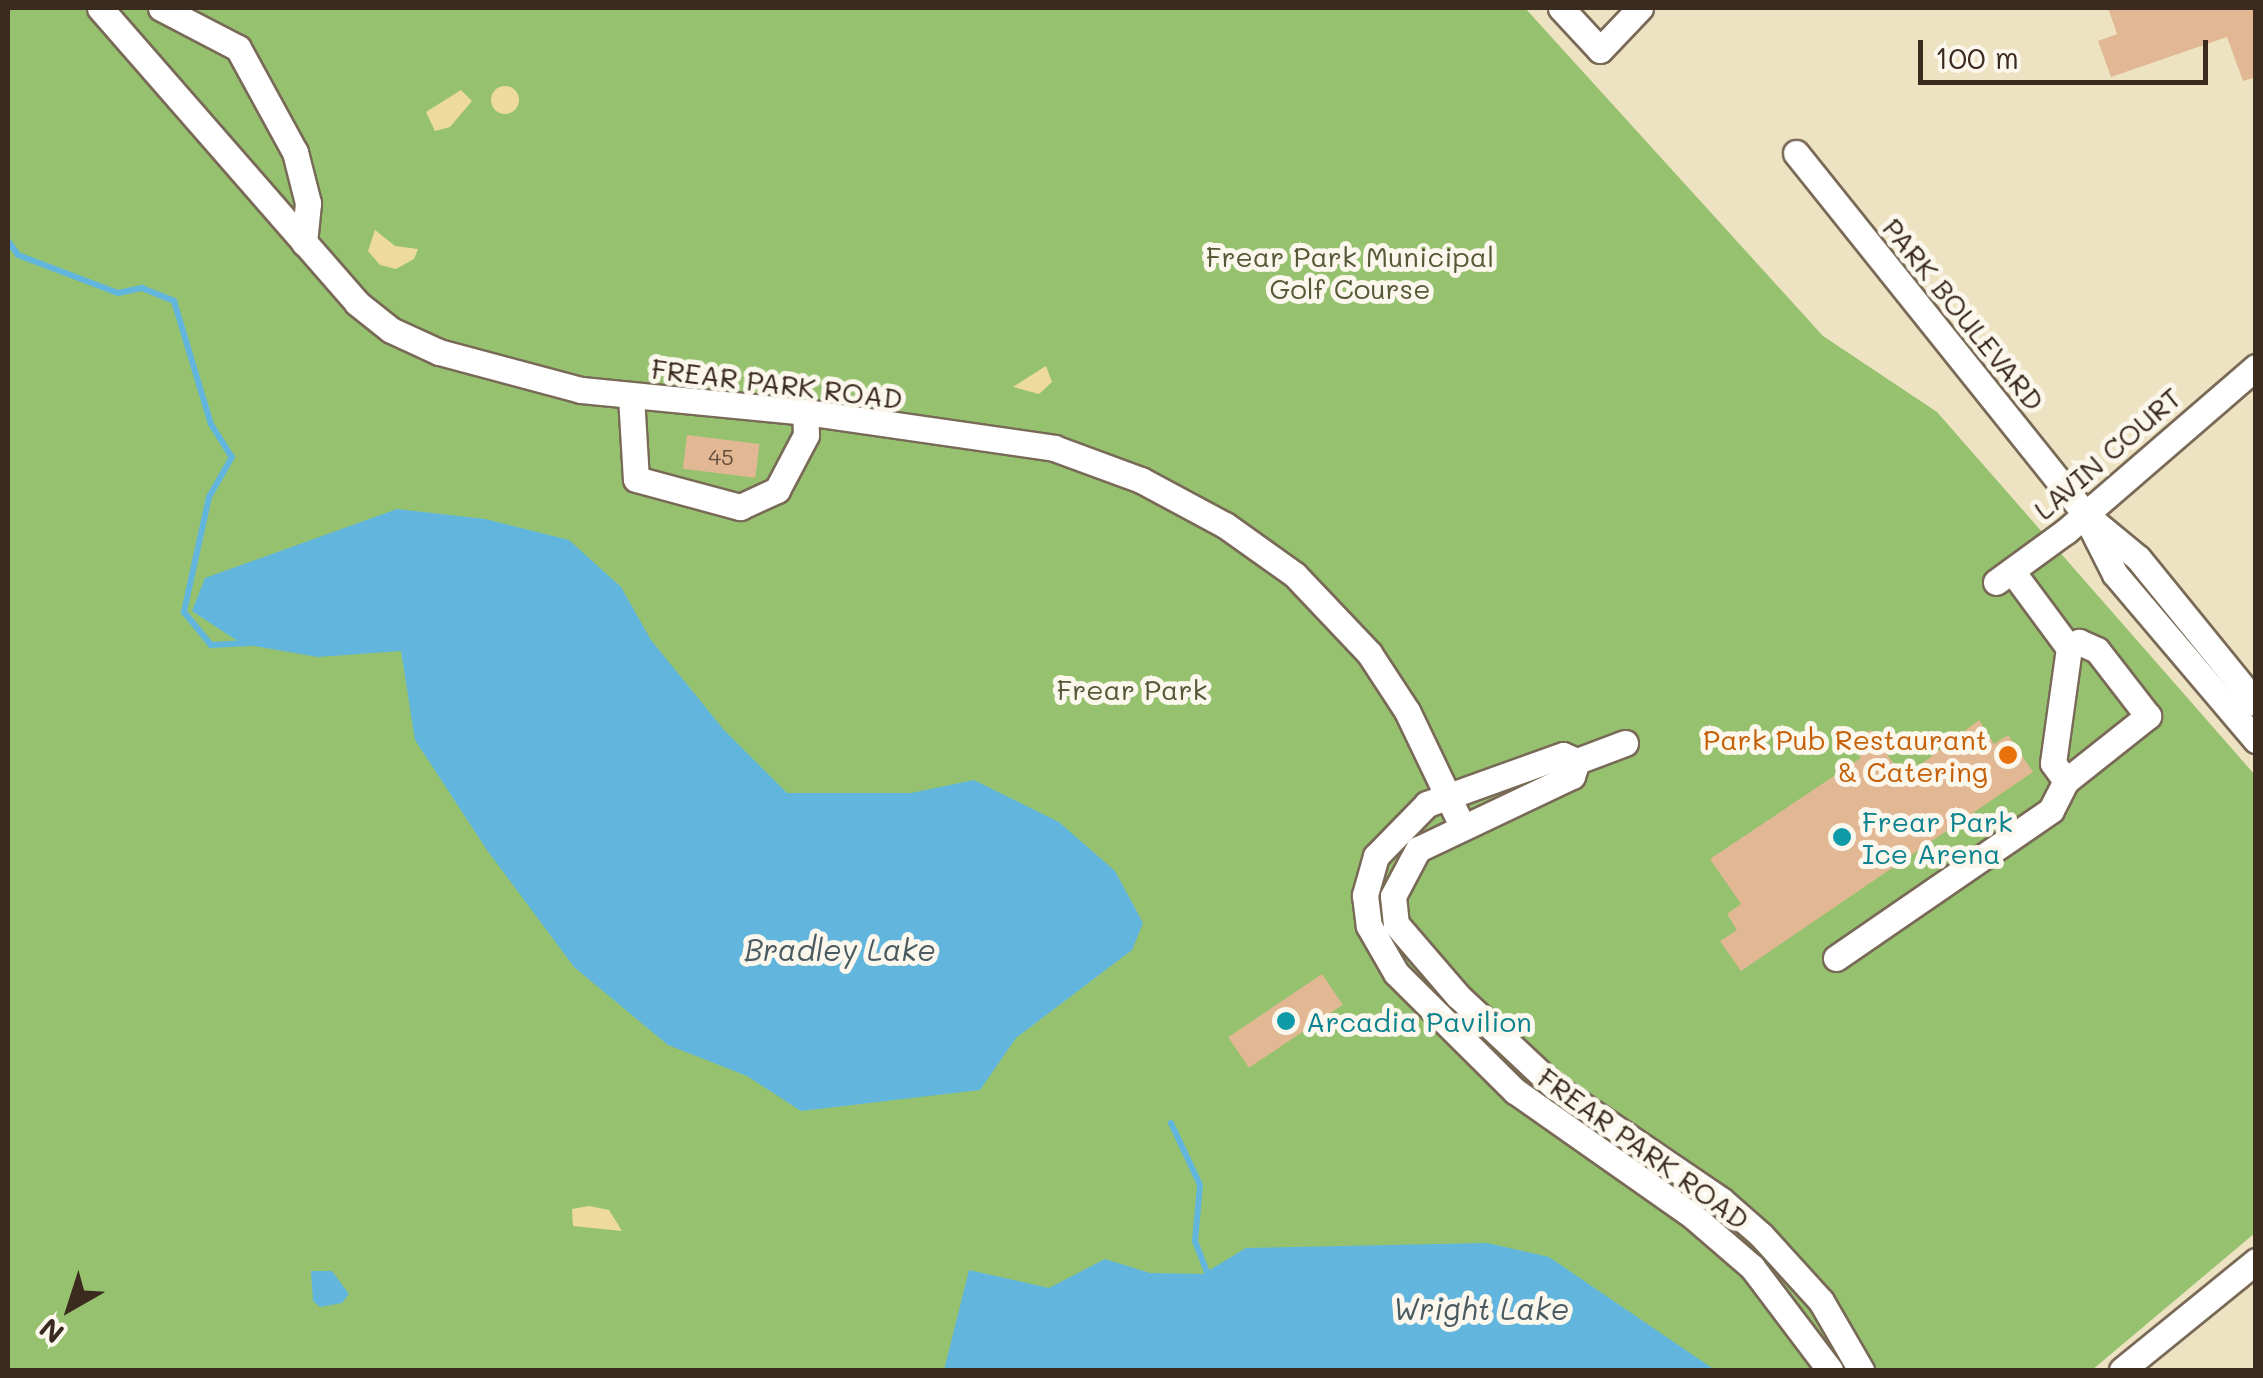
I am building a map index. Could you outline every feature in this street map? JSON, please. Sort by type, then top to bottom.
[{"type":"street","name":"FREAR PARK ROAD","points":[[100,8],[357,303],[407,338],[528,381],[631,396],[805,412],[1054,448],[1141,480],[1226,525],[1295,575],[1369,653],[1407,711],[1462,826]]},
{"type":"street","points":[[161,8],[238,48],[295,152],[308,203],[304,243]]},
{"type":"street","points":[[1561,8],[1600,50],[1640,8]]},
{"type":"street","name":"PARK BOULEVARD","points":[[1796,153],[2084,513],[2138,558],[2243,690],[2256,740]]},
{"type":"street","name":"LAVIN COURT","points":[[2070,648],[2004,576],[2256,367]]},
{"type":"street","points":[[631,396],[636,480],[740,507],[777,490],[806,435],[805,412]]},
{"type":"street","points":[[1836,958],[2051,810],[2066,781],[2148,716],[2097,650],[2079,642],[2070,648],[2053,763],[2066,781]]},
{"type":"street","name":"FREAR PARK ROAD","points":[[1625,743],[1577,761],[1563,755],[1448,796],[1388,836],[1368,878],[1366,914],[1388,962],[1544,1116],[1726,1243],[1784,1302],[1830,1370]]},
{"type":"street","name":"FREAR PARK ROAD","points":[[1577,761],[1572,776],[1418,849],[1400,873],[1392,906],[1405,940],[1555,1086],[1721,1200],[1761,1235],[1820,1302],[1860,1370]]},
{"type":"street","points":[[2122,1370],[2256,1261]]},
{"type":"green space","name":"Frear Park","points":[[8,8],[1525,8],[1823,336],[1937,412],[2255,775],[2255,1233],[2092,1370],[8,1370]]},
{"type":"sand","points":[[505,86],[515,90],[519,100],[515,110],[505,114],[495,110],[491,100],[495,90]]},
{"type":"sand","points":[[461,90],[472,101],[450,127],[435,131],[426,112]]},
{"type":"sand","points":[[375,230],[395,246],[418,249],[414,259],[396,269],[380,265],[368,251]]},
{"type":"sand","points":[[1046,366],[1052,382],[1039,394],[1013,387]]},
{"type":"sand","points":[[589,1206],[609,1210],[622,1231],[573,1226],[572,1209]]},
{"type":"water","name":"Bradley Lake","points":[[397,509],[485,519],[569,540],[621,587],[651,640],[724,730],[787,793],[911,793],[974,780],[1059,822],[1115,871],[1143,923],[1132,950],[1016,1038],[980,1090],[801,1111],[747,1076],[668,1045],[574,967],[487,850],[415,740],[401,651],[318,657],[242,644],[192,611],[205,578]]},
{"type":"water","name":"Wright Lake","points":[[1487,1243],[1549,1257],[1715,1370],[944,1370],[969,1270],[1049,1288],[1105,1259],[1150,1273],[1203,1274],[1246,1248]]},
{"type":"water","points":[[311,1271],[332,1271],[349,1294],[342,1303],[320,1307],[313,1301]]},
{"type":"building","points":[[2108,8],[2256,8],[2256,77],[2243,81],[2227,37],[2111,77],[2098,41],[2117,34]]},
{"type":"building","points":[[687,435],[759,444],[755,478],[683,469]]},
{"type":"building","name":"Frear Park Ice Arena","points":[[1979,720],[1994,744],[2008,735],[2033,772],[1741,971],[1720,941],[1737,930],[1727,914],[1741,904],[1710,859],[1861,758],[1851,743],[1871,730],[1903,778]]},
{"type":"building","name":"Arcadia Pavilion","points":[[1322,974],[1343,1005],[1249,1068],[1228,1037]]},
{"type":"waterway","points":[[8,241],[18,255],[118,293],[142,288],[174,301],[211,424],[232,457],[209,497],[184,612],[211,645],[250,643]]},
{"type":"waterway","points":[[1171,1123],[1200,1185],[1195,1241],[1209,1277]]},
{"type":"place","name":"Park Pub Restaurant & Catering","points":[[2008,755]]},
{"type":"place","name":"Frear Park Ice Arena","points":[[1842,837]]},
{"type":"place","name":"Arcadia Pavilion","points":[[1286,1021]]},
{"type":"park label","name":"Frear Park Municipal Golf Course","points":[[1350,272]]}]
